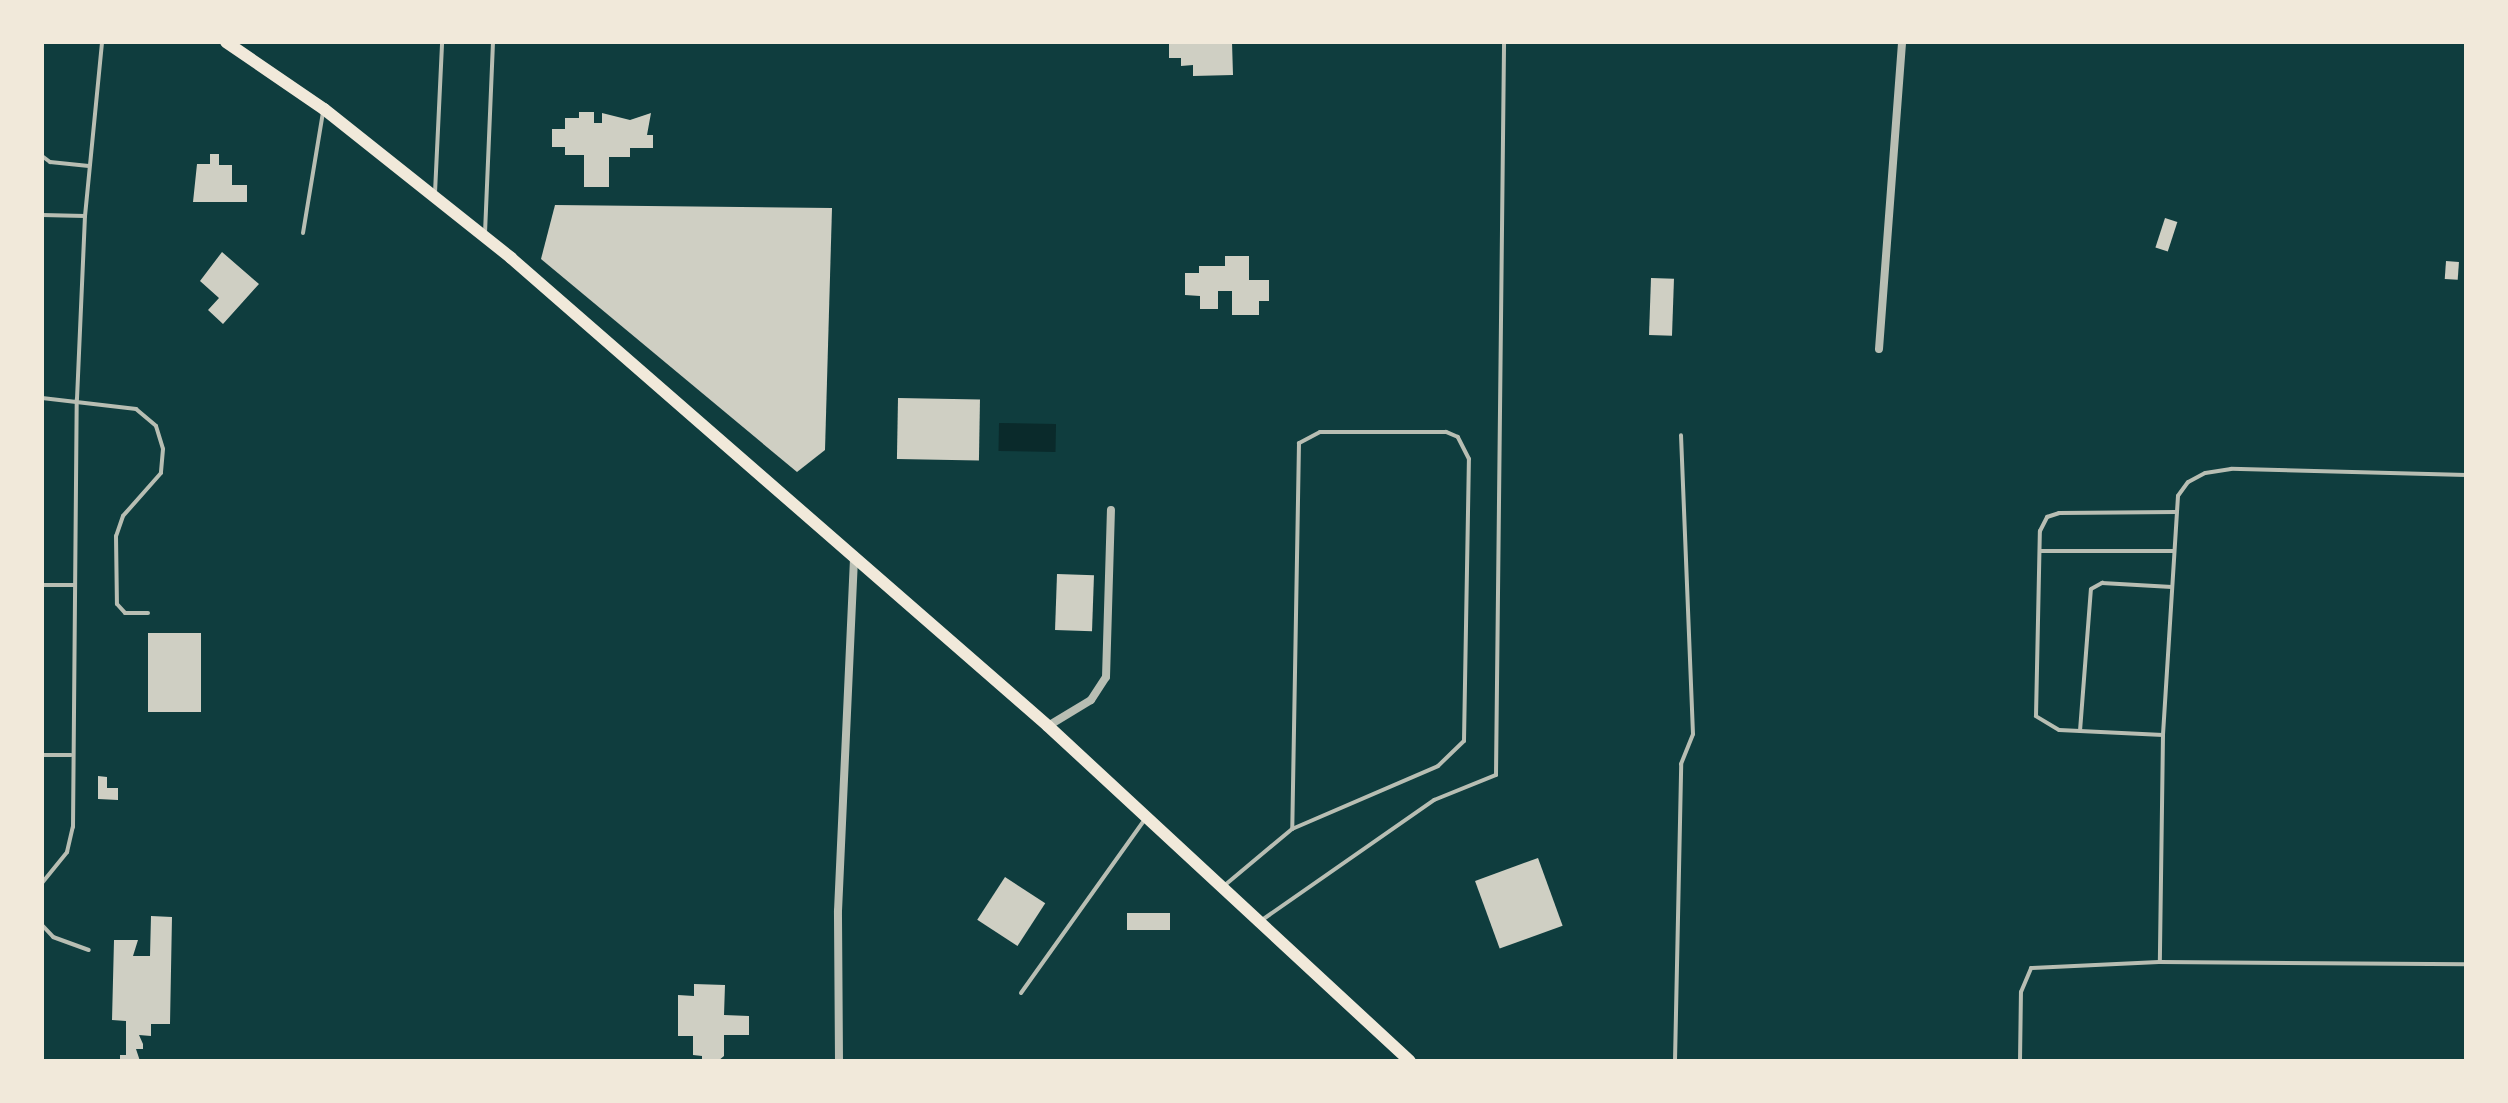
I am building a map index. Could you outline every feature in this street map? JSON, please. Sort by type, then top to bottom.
[{"type":"main road","points":[[226,42],[324,109],[485,235],[1048,726],[1256,924],[1410,1061]]},
{"type":"street","points":[[1879,349],[1902,42]]},
{"type":"street","points":[[1048,726],[1091,700],[1106,677],[1111,510]]},
{"type":"street","points":[[839,1061],[838,911],[854,554]]},
{"type":"lane","points":[[42,883],[70,845],[77,399],[85,216],[102,42]]},
{"type":"lane","points":[[435,195],[442,42]]},
{"type":"lane","points":[[485,235],[493,42]]},
{"type":"lane","points":[[1256,924],[1434,800],[1496,775],[1504,42]]},
{"type":"lane","points":[[303,233],[324,109]]},
{"type":"lane","points":[[42,156],[50,162],[90,166]]},
{"type":"lane","points":[[42,215],[85,216]]},
{"type":"lane","points":[[42,398],[77,399],[136,409],[156,426],[161,438],[161,473],[123,516],[116,536],[117,604],[125,613],[148,613]]},
{"type":"lane","points":[[1220,889],[1292,829],[1438,766],[1454,756],[1464,741],[1469,459],[1458,437],[1446,432],[1320,432],[1299,443],[1292,829]]},
{"type":"lane","points":[[1675,1061],[1681,764],[1693,734],[1681,435]]},
{"type":"lane","points":[[2160,962],[2163,735],[2173,551],[2176,512],[2188,482],[2231,469],[2466,475]]},
{"type":"lane","points":[[2163,735],[2080,731],[2044,725],[2036,716],[2039,551],[2042,522],[2059,513],[2176,512]]},
{"type":"lane","points":[[2039,551],[2173,551]]},
{"type":"lane","points":[[2080,731],[2091,589],[2102,583],[2172,587]]},
{"type":"lane","points":[[42,585],[75,585]]},
{"type":"lane","points":[[42,755],[71,755]]},
{"type":"lane","points":[[1021,993],[1145,819]]},
{"type":"lane","points":[[42,925],[53,937],[89,950]]},
{"type":"lane","points":[[2020,1061],[2021,992],[2031,968],[2160,962],[2466,964]]},
{"type":"water","points":[[999,423],[1056,424],[1056,452],[999,451]]},
{"type":"building","points":[[1169,42],[1232,42],[1233,75],[1193,76],[1193,65],[1181,66],[1181,58],[1169,58]]},
{"type":"building","points":[[579,112],[594,112],[594,123],[602,123],[602,113],[630,120],[651,113],[647,135],[653,135],[653,148],[630,148],[630,157],[609,157],[609,187],[584,187],[584,155],[565,155],[565,147],[552,147],[552,129],[565,129],[565,118],[579,118]]},
{"type":"building","points":[[210,154],[219,154],[219,165],[232,165],[232,185],[247,185],[247,202],[193,202],[197,164],[210,164]]},
{"type":"building","points":[[555,205],[832,208],[825,450],[797,472],[541,259]]},
{"type":"building","points":[[2165,218],[2177,222],[2168,251],[2155,247]]},
{"type":"building","points":[[222,252],[259,284],[223,324],[208,310],[219,298],[200,281]]},
{"type":"building","points":[[1225,256],[1249,256],[1249,280],[1269,280],[1269,301],[1259,301],[1259,315],[1232,315],[1232,291],[1218,291],[1218,309],[1200,309],[1200,296],[1185,295],[1185,273],[1199,273],[1199,266],[1225,266]]},
{"type":"building","points":[[2446,261],[2459,262],[2458,280],[2445,279]]},
{"type":"building","points":[[1651,278],[1674,279],[1672,336],[1649,335]]},
{"type":"building","points":[[898,398],[980,399],[979,460],[897,459]]},
{"type":"building","points":[[1057,574],[1094,575],[1092,631],[1055,630]]},
{"type":"building","points":[[148,633],[201,633],[201,712],[148,712]]},
{"type":"building","points":[[98,776],[107,777],[107,788],[118,788],[118,800],[98,799]]},
{"type":"building","points":[[1538,858],[1563,926],[1500,949],[1475,881]]},
{"type":"building","points":[[1005,877],[1045,903],[1017,946],[977,920]]},
{"type":"building","points":[[1127,913],[1170,913],[1170,930],[1127,930]]},
{"type":"building","points":[[151,916],[172,917],[170,1024],[151,1024],[151,1036],[139,1035],[143,1044],[143,1049],[136,1049],[140,1061],[120,1061],[120,1055],[126,1055],[126,1021],[112,1020],[114,940],[138,940],[133,956],[150,956]]},
{"type":"building","points":[[694,984],[725,985],[724,1015],[749,1016],[749,1035],[724,1035],[724,1056],[718,1061],[702,1061],[702,1056],[693,1055],[693,1036],[678,1036],[678,995],[694,996]]}]
